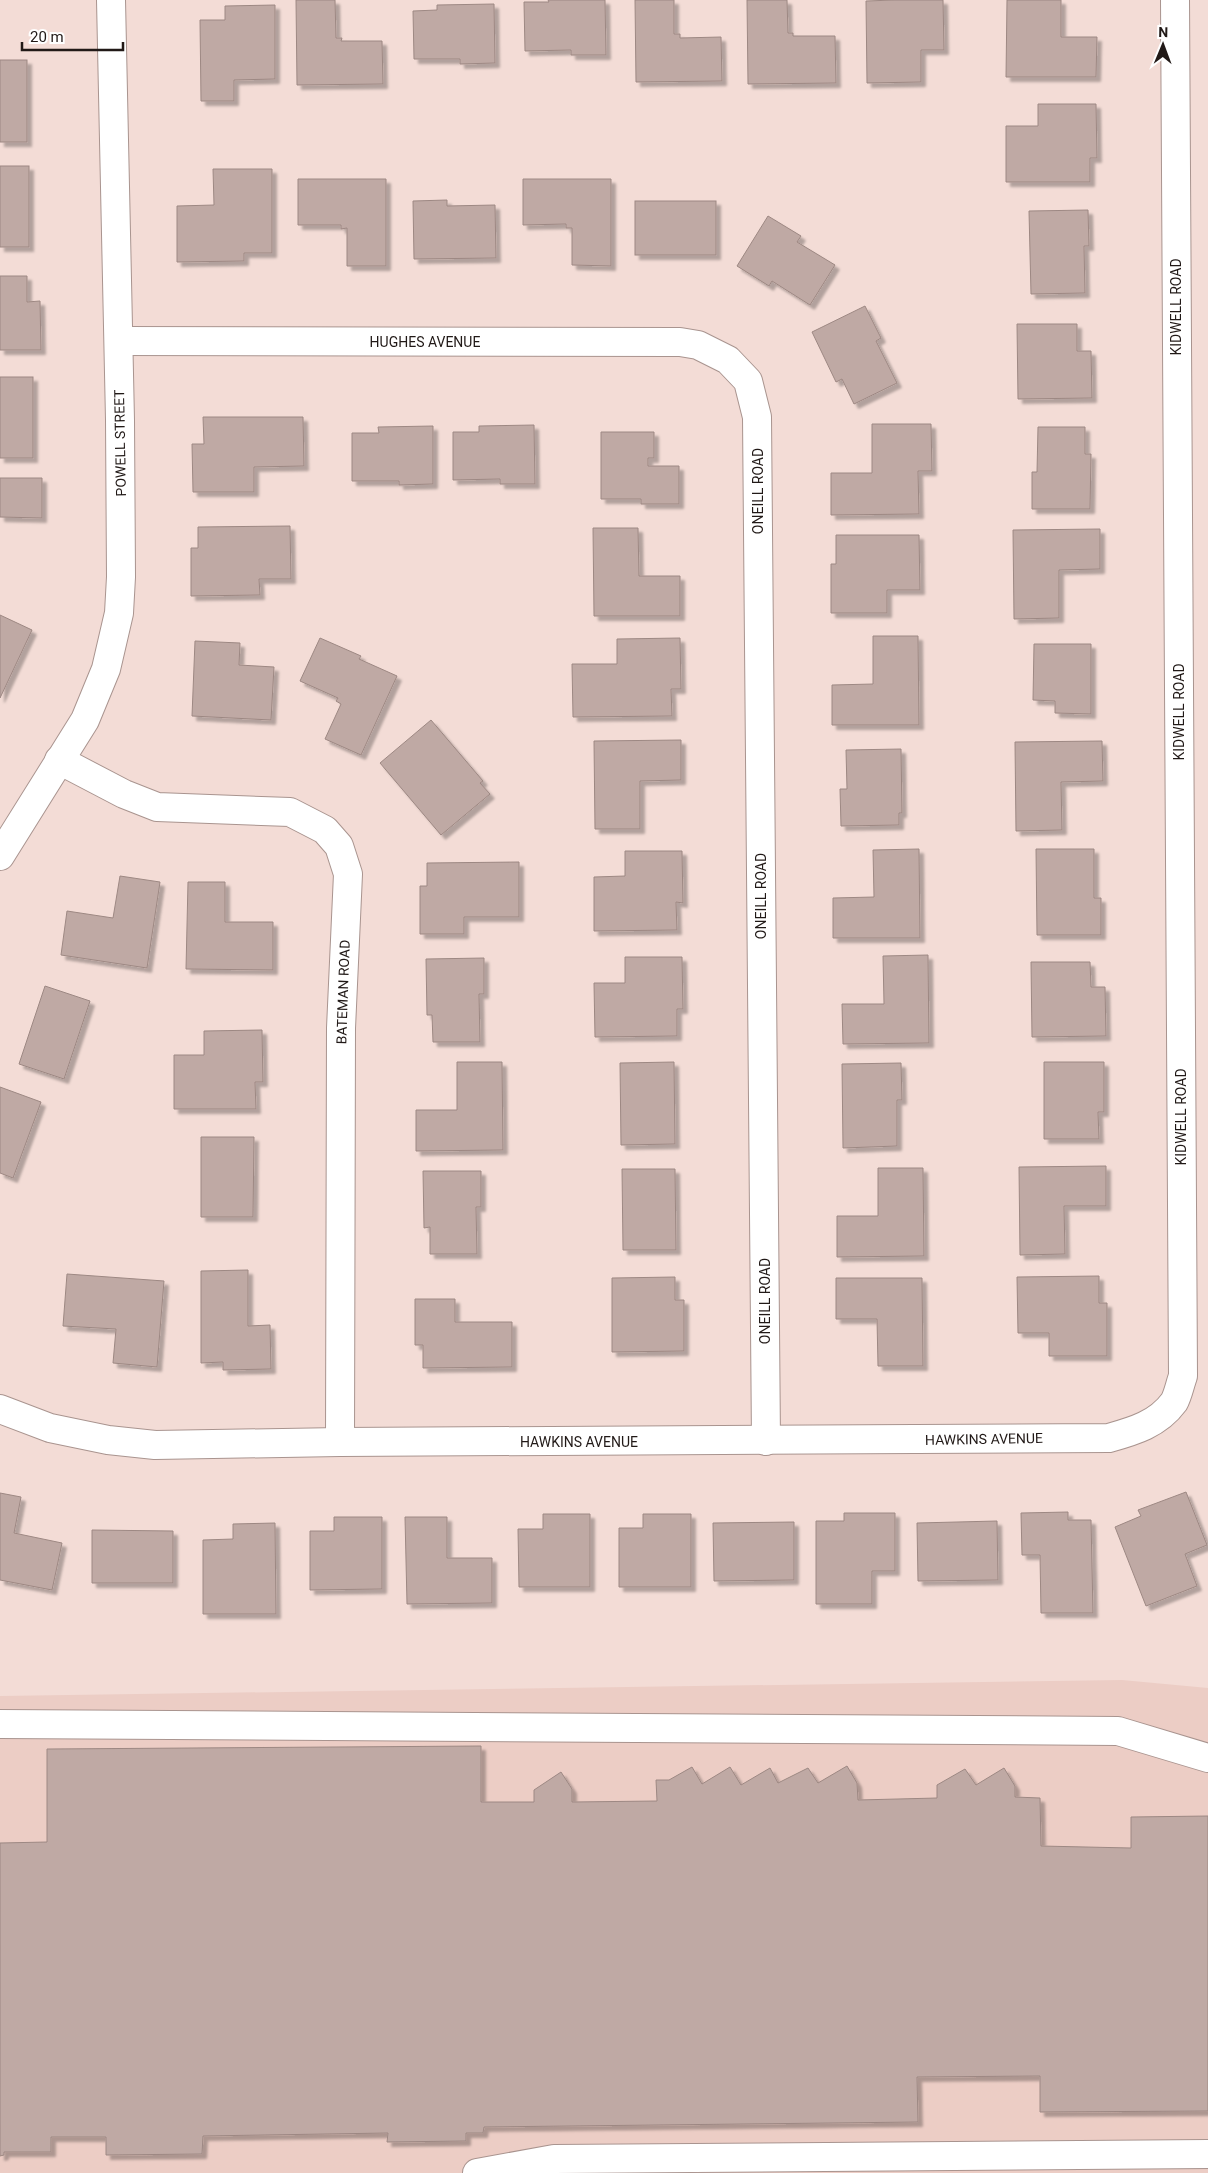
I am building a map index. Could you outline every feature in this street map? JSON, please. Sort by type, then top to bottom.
[{"type":"street","name":"POWELL STREET","points":[[0,856],[85,720],[106,669],[119,613],[121,576],[119,342],[111,0]]},
{"type":"street","name":"KIDWELL ROAD","points":[[1159,1418],[1174,1401],[1183,1376],[1174,0]]},
{"type":"street","name":"HUGHES AVENUE","points":[[119,342],[680,342],[698,345],[728,360]]},
{"type":"street","name":"ONEILL ROAD","points":[[728,360],[748,381],[757,417],[766,1441]]},
{"type":"street","name":"BATEMAN ROAD","points":[[59,760],[124,794],[157,807],[290,812],[325,830],[339,846],[348,874],[341,1028],[340,1442]]},
{"type":"street","name":"HAWKINS AVENUE","points":[[0,1409],[50,1428],[108,1440],[155,1445],[340,1442],[1109,1438],[1138,1430],[1159,1418]]},
{"type":"street","points":[[0,1724],[1118,1731],[1208,1758]]},
{"type":"street","points":[[477,2173],[554,2159],[1056,2164],[1208,2154]]},
{"type":"shaded area","points":[[1122,1680],[1208,1688],[1208,2173],[0,2173],[0,1696]]},
{"type":"building","points":[[296,0],[335,0],[336,38],[342,38],[341,41],[382,41],[383,84],[297,85]]},
{"type":"building","points":[[548,0],[605,0],[606,55],[571,55],[571,50],[525,51],[524,2],[549,2]]},
{"type":"building","points":[[635,0],[674,0],[674,34],[680,34],[680,38],[721,37],[722,81],[636,82]]},
{"type":"building","points":[[747,0],[787,0],[788,33],[793,33],[793,36],[835,36],[836,83],[748,84]]},
{"type":"building","points":[[943,0],[944,50],[921,50],[921,82],[867,83],[866,1]]},
{"type":"building","points":[[1007,0],[1061,0],[1061,37],[1097,37],[1096,77],[1006,77]]},
{"type":"building","points":[[494,4],[495,63],[460,64],[460,59],[414,59],[413,11],[437,10],[437,5]]},
{"type":"building","points":[[275,5],[275,79],[234,80],[234,101],[201,101],[200,20],[225,20],[225,6]]},
{"type":"building","points":[[0,60],[27,60],[27,142],[0,142]]},
{"type":"building","points":[[1038,104],[1096,104],[1097,158],[1090,158],[1090,182],[1006,182],[1006,126],[1038,126]]},
{"type":"building","points":[[0,166],[29,166],[29,247],[0,247]]},
{"type":"building","points":[[213,169],[272,169],[272,253],[244,253],[244,261],[177,262],[177,206],[214,205]]},
{"type":"building","points":[[298,179],[386,179],[386,266],[347,266],[347,228],[341,229],[341,225],[298,225]]},
{"type":"building","points":[[523,179],[611,179],[611,266],[572,265],[572,228],[566,228],[566,224],[523,225]]},
{"type":"building","points":[[447,200],[447,206],[495,205],[496,258],[414,259],[413,201]]},
{"type":"building","points":[[635,201],[716,201],[716,255],[635,255]]},
{"type":"building","points":[[1088,210],[1089,246],[1084,246],[1085,293],[1031,294],[1029,211]]},
{"type":"building","points":[[768,216],[801,236],[797,242],[835,265],[810,305],[772,281],[769,286],[737,266]]},
{"type":"building","points":[[0,276],[27,276],[27,302],[40,301],[41,350],[0,350]]},
{"type":"building","points":[[865,306],[881,338],[876,341],[897,383],[854,404],[842,379],[836,382],[812,332]]},
{"type":"building","points":[[1017,324],[1077,324],[1077,351],[1091,351],[1092,398],[1018,399]]},
{"type":"building","points":[[0,377],[33,377],[33,458],[0,458]]},
{"type":"building","points":[[203,417],[303,417],[304,466],[254,467],[254,492],[193,492],[192,444],[204,444]]},
{"type":"building","points":[[872,424],[931,424],[932,471],[918,471],[919,514],[831,515],[831,473],[872,473]]},
{"type":"building","points":[[534,425],[535,484],[500,484],[500,479],[453,480],[453,432],[479,432],[479,426]]},
{"type":"building","points":[[433,426],[433,484],[399,485],[399,481],[352,481],[352,433],[379,433],[378,427]]},
{"type":"building","points":[[1038,427],[1085,427],[1085,454],[1091,454],[1090,509],[1032,509],[1032,472],[1037,472]]},
{"type":"building","points":[[601,432],[654,432],[654,458],[648,458],[648,466],[679,466],[679,504],[641,504],[641,499],[601,499]]},
{"type":"building","points":[[0,478],[42,478],[42,518],[0,517]]},
{"type":"building","points":[[290,526],[291,579],[259,579],[260,595],[191,596],[191,548],[198,548],[198,527]]},
{"type":"building","points":[[593,528],[638,528],[639,576],[680,576],[680,616],[594,616]]},
{"type":"building","points":[[1100,529],[1100,569],[1059,570],[1059,618],[1014,619],[1013,530]]},
{"type":"building","points":[[836,535],[919,535],[920,590],[887,590],[887,613],[831,613],[831,564],[836,564]]},
{"type":"building","points":[[0,615],[32,630],[0,698]]},
{"type":"building","points":[[873,636],[918,636],[919,725],[832,725],[832,685],[873,684]]},
{"type":"building","points":[[320,638],[361,656],[359,659],[397,676],[361,755],[325,739],[341,704],[336,701],[338,698],[300,681]]},
{"type":"building","points":[[680,638],[681,689],[671,689],[672,716],[573,717],[572,664],[617,664],[617,639]]},
{"type":"building","points":[[195,641],[240,643],[239,665],[274,667],[271,720],[192,716]]},
{"type":"building","points":[[1034,644],[1091,644],[1091,714],[1055,713],[1055,701],[1033,700]]},
{"type":"building","points":[[431,720],[483,781],[480,783],[490,794],[441,835],[380,763]]},
{"type":"building","points":[[681,740],[681,780],[640,781],[640,829],[595,829],[594,741]]},
{"type":"building","points":[[1102,741],[1103,781],[1061,782],[1062,830],[1016,831],[1015,742]]},
{"type":"building","points":[[901,749],[902,813],[899,813],[899,825],[841,826],[840,789],[847,789],[846,750]]},
{"type":"building","points":[[919,849],[920,938],[833,938],[833,898],[874,897],[873,850]]},
{"type":"building","points":[[1036,849],[1094,849],[1094,898],[1101,898],[1101,935],[1037,935]]},
{"type":"building","points":[[625,851],[682,851],[683,903],[676,902],[677,930],[594,931],[594,877],[625,876]]},
{"type":"building","points":[[519,862],[519,917],[464,917],[464,934],[420,934],[420,886],[427,886],[427,863]]},
{"type":"building","points":[[120,876],[160,882],[147,968],[61,955],[67,911],[113,918]]},
{"type":"building","points":[[188,882],[225,882],[225,922],[273,922],[273,970],[186,969]]},
{"type":"building","points":[[928,955],[929,1043],[843,1044],[842,1004],[884,1004],[883,956]]},
{"type":"building","points":[[625,957],[682,957],[683,1009],[677,1009],[677,1036],[595,1037],[594,983],[625,983]]},
{"type":"building","points":[[484,958],[484,994],[479,994],[480,1042],[433,1042],[432,1015],[427,1015],[426,959]]},
{"type":"building","points":[[1031,962],[1090,962],[1091,987],[1105,987],[1106,1036],[1032,1037]]},
{"type":"building","points":[[45,986],[90,1001],[64,1079],[19,1064]]},
{"type":"building","points":[[262,1030],[263,1082],[255,1082],[256,1109],[174,1109],[174,1055],[204,1055],[204,1031]]},
{"type":"building","points":[[457,1062],[502,1062],[503,1150],[416,1151],[416,1110],[457,1110]]},
{"type":"building","points":[[674,1062],[675,1144],[621,1145],[620,1063]]},
{"type":"building","points":[[1044,1062],[1104,1062],[1104,1112],[1098,1112],[1099,1139],[1044,1139]]},
{"type":"building","points":[[901,1063],[902,1100],[897,1100],[897,1146],[843,1148],[842,1064]]},
{"type":"building","points":[[0,1087],[41,1102],[13,1178],[0,1173]]},
{"type":"building","points":[[201,1137],[254,1137],[253,1217],[201,1217]]},
{"type":"building","points":[[1106,1166],[1106,1206],[1064,1206],[1065,1254],[1020,1255],[1019,1167]]},
{"type":"building","points":[[878,1168],[923,1168],[924,1256],[837,1257],[837,1216],[878,1216]]},
{"type":"building","points":[[622,1169],[675,1169],[676,1250],[623,1250]]},
{"type":"building","points":[[423,1171],[481,1171],[481,1207],[476,1207],[477,1254],[430,1254],[430,1227],[424,1228]]},
{"type":"building","points":[[248,1270],[248,1326],[270,1325],[271,1369],[223,1370],[223,1362],[201,1363],[201,1271]]},
{"type":"building","points":[[67,1274],[164,1281],[157,1367],[113,1363],[116,1329],[63,1326]]},
{"type":"building","points":[[1099,1276],[1099,1303],[1107,1303],[1107,1356],[1049,1356],[1049,1333],[1018,1333],[1017,1277]]},
{"type":"building","points":[[675,1277],[675,1300],[684,1300],[684,1351],[612,1352],[612,1278]]},
{"type":"building","points":[[836,1278],[922,1278],[923,1366],[878,1366],[877,1319],[836,1319]]},
{"type":"building","points":[[415,1299],[455,1299],[455,1322],[512,1322],[512,1367],[423,1368],[423,1345],[415,1345]]},
{"type":"building","points":[[1186,1492],[1207,1545],[1185,1554],[1197,1586],[1146,1606],[1115,1527],[1141,1516],[1138,1510]]},
{"type":"building","points":[[0,1493],[21,1497],[14,1533],[62,1543],[52,1590],[0,1580]]},
{"type":"building","points":[[1068,1512],[1068,1520],[1091,1520],[1093,1613],[1041,1613],[1040,1555],[1022,1555],[1021,1513]]},
{"type":"building","points":[[844,1513],[895,1513],[895,1571],[872,1571],[872,1604],[816,1604],[816,1521],[844,1521]]},
{"type":"building","points":[[543,1514],[590,1514],[590,1587],[519,1587],[518,1529],[543,1529]]},
{"type":"building","points":[[643,1514],[691,1514],[691,1587],[619,1587],[619,1528],[643,1528]]},
{"type":"building","points":[[334,1517],[382,1517],[382,1589],[310,1590],[310,1531],[334,1531]]},
{"type":"building","points":[[405,1517],[447,1517],[447,1558],[492,1558],[492,1603],[407,1604]]},
{"type":"building","points":[[997,1521],[998,1580],[918,1581],[917,1523]]},
{"type":"building","points":[[794,1522],[794,1580],[714,1581],[713,1523]]},
{"type":"building","points":[[275,1523],[276,1614],[203,1614],[203,1540],[233,1539],[233,1524]]},
{"type":"building","points":[[92,1530],[173,1531],[173,1583],[92,1583]]},
{"type":"building","points":[[481,1746],[481,1802],[534,1802],[534,1790],[561,1772],[572,1789],[572,1802],[657,1801],[656,1780],[669,1780],[692,1767],[702,1784],[730,1767],[741,1785],[770,1768],[778,1783],[808,1768],[818,1783],[847,1766],[857,1783],[858,1800],[937,1798],[937,1785],[965,1769],[976,1785],[1004,1768],[1015,1786],[1015,1797],[1040,1798],[1041,1846],[1131,1848],[1131,1817],[1208,1816],[1208,2111],[1040,2112],[1040,2076],[917,2077],[918,2122],[484,2127],[483,2133],[466,2133],[466,2141],[387,2142],[388,2133],[203,2136],[202,2154],[106,2155],[106,2137],[51,2137],[51,2152],[4,2152],[4,2155],[0,2156],[0,1843],[47,1842],[47,1749]]}]
